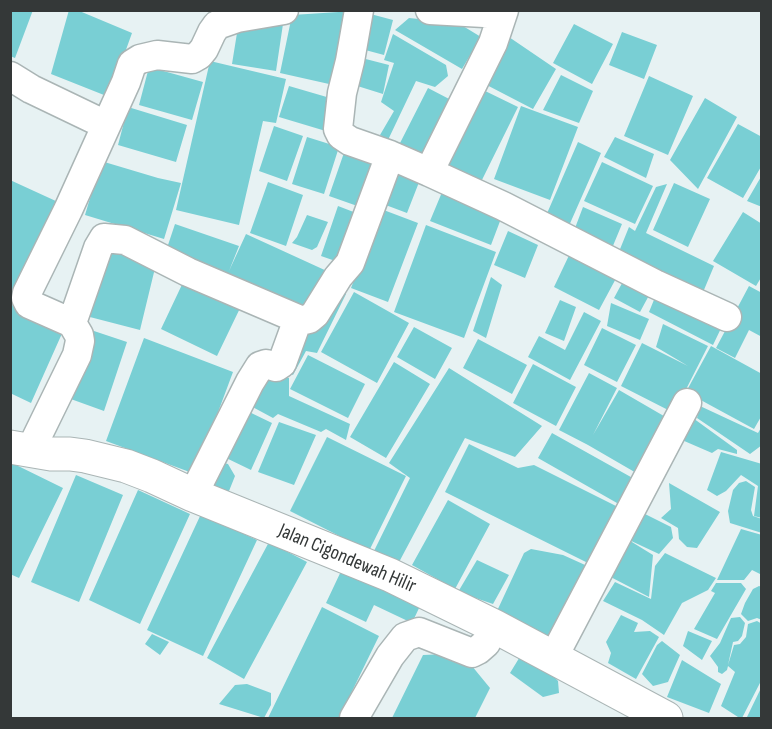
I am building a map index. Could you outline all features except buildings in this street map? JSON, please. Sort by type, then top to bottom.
[{"type":"street","points":[[20,449],[77,355],[80,341],[72,323],[29,304],[26,298],[27,292],[68,210],[132,64],[157,56],[192,59],[199,56],[217,25],[237,18],[284,10]]},
{"type":"street","points":[[359,10],[342,93],[338,129],[341,135],[350,141],[390,155],[503,206],[655,284],[727,317]]},
{"type":"street","points":[[429,172],[493,43],[503,12],[430,10]]},
{"type":"street","points":[[10,76],[106,126]]},
{"type":"street","points":[[72,323],[98,248],[104,238],[125,240],[168,263],[305,320],[315,314],[338,277],[350,263],[390,155]]},
{"type":"street","points":[[193,495],[250,382],[260,366],[266,364],[276,367],[282,363],[298,319]]},
{"type":"street","points":[[553,658],[687,403]]},
{"type":"street","name":"Jalan Cigondewah Hilir","points":[[20,449],[78,455],[126,466],[390,575],[494,626],[666,718]]},
{"type":"street","points":[[354,718],[390,656],[405,637],[419,632],[472,653],[478,651],[486,643],[494,626]]}]
